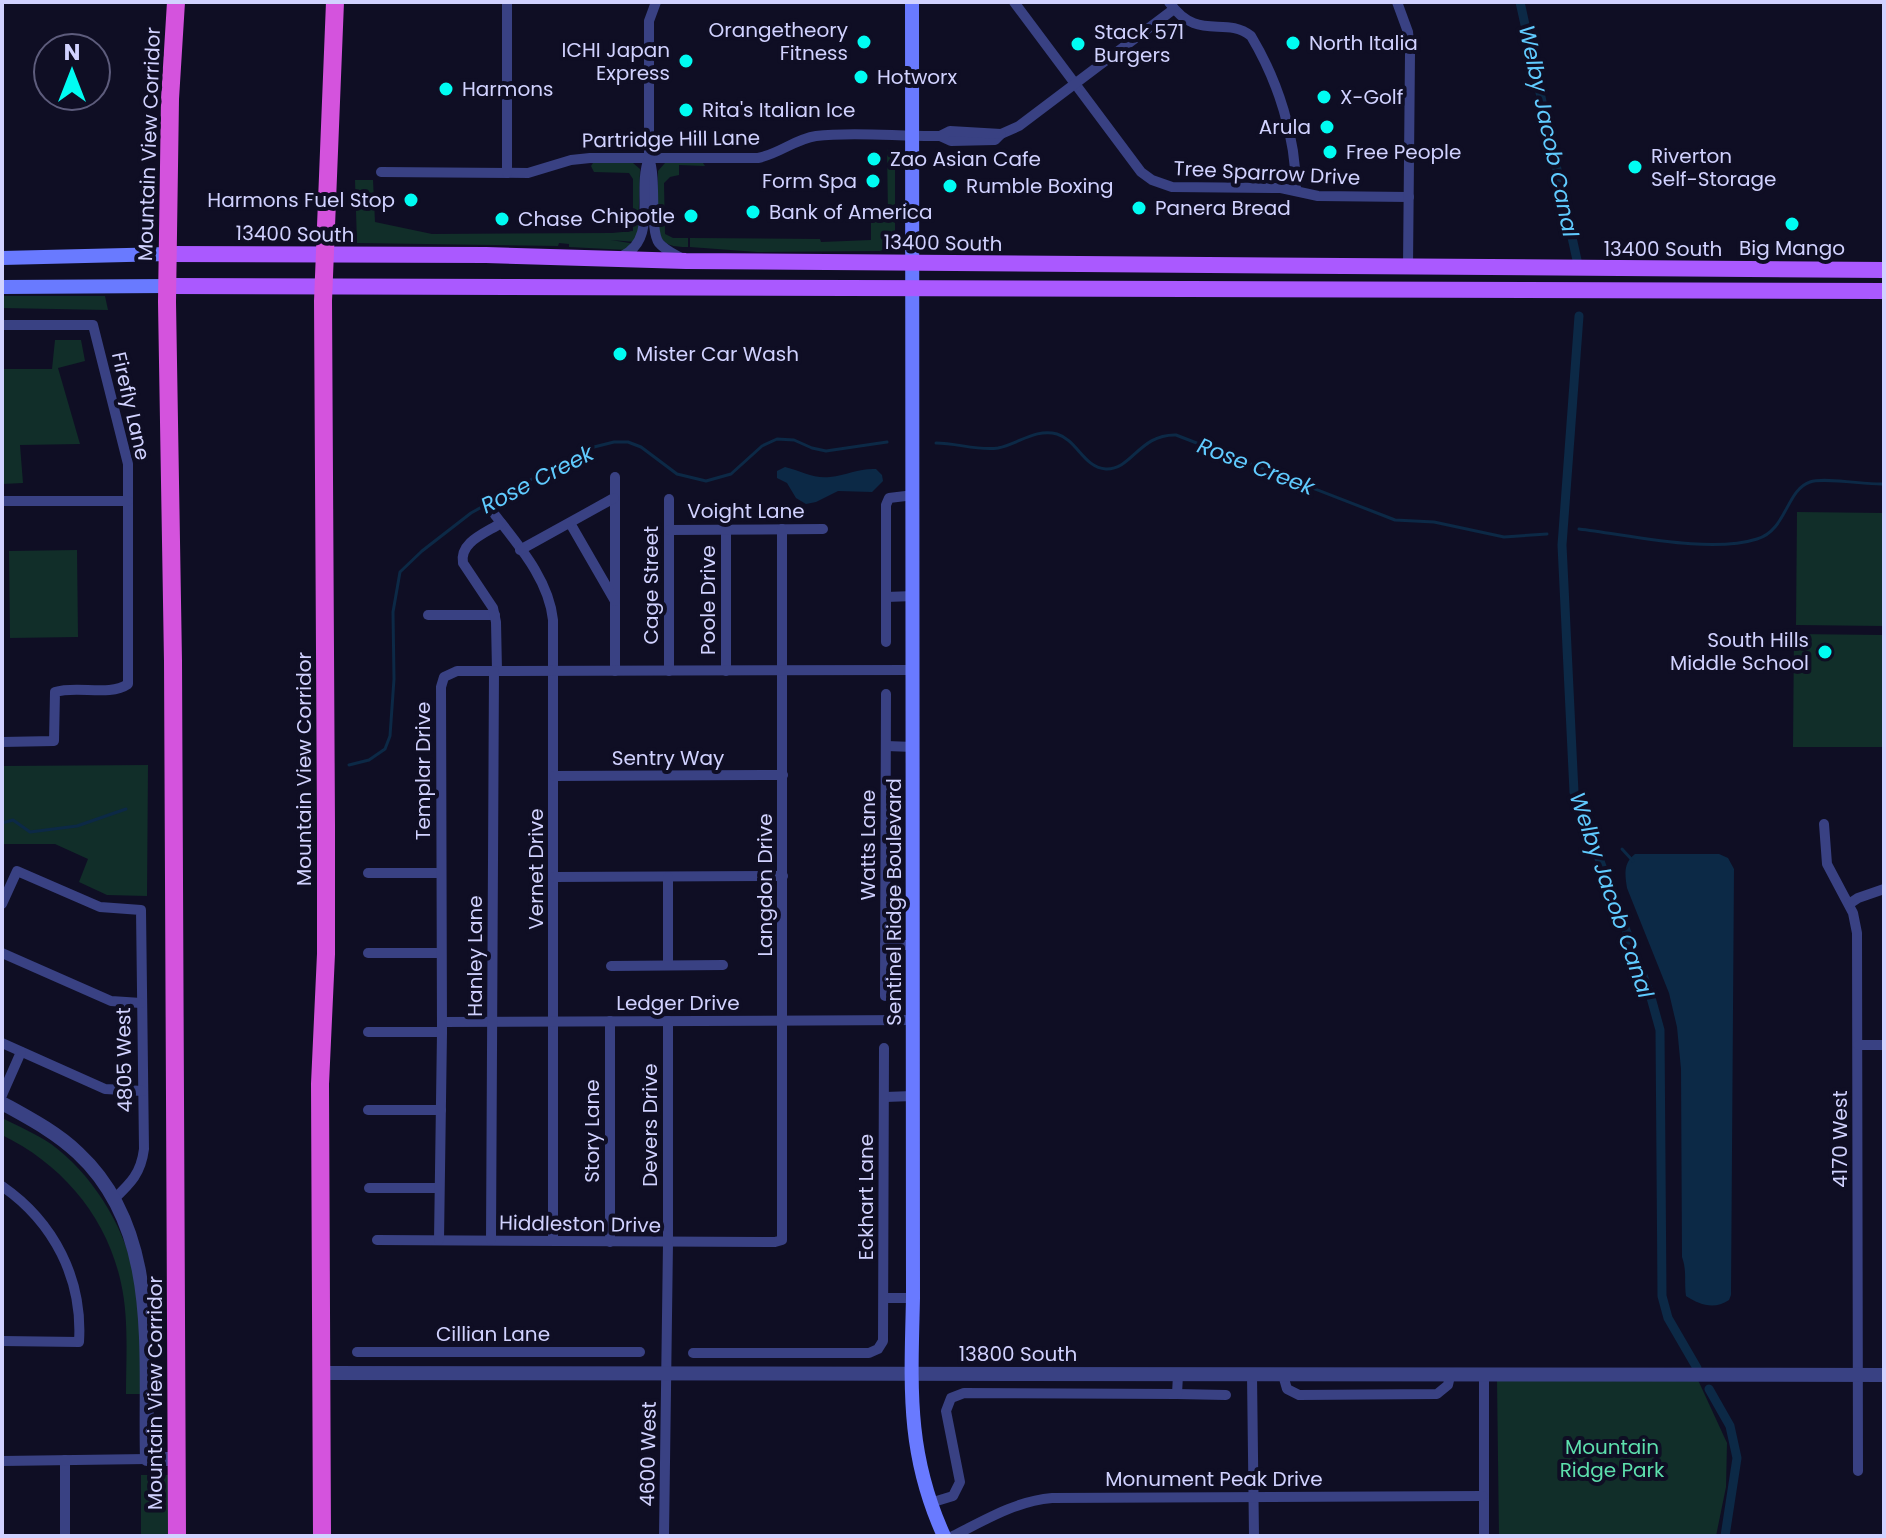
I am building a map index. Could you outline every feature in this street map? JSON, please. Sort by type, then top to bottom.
[{"type":"highway","name":"Mountain View Corridor","points":[[176,2],[170,99],[168,286],[177,1536]]},
{"type":"highway","name":"Mountain View Corridor","points":[[322,1536],[320,1084],[326,954],[324,287],[335,2]]},
{"type":"main road","name":"Sentinel Ridge Boulevard","points":[[912,2],[914,945],[910,1396],[914,1440],[930,1503],[944,1536]]},
{"type":"main road","name":"13400 South","points":[[2,258],[168,254],[486,255],[686,261],[1884,270]]},
{"type":"main road","name":"13400 South","points":[[2,287],[1884,291]]},
{"type":"street","points":[[507,2],[507,173]]},
{"type":"street","points":[[656,2],[649,21],[649,158],[654,172],[655,236],[664,248],[686,261]]},
{"type":"street","name":"Tree Sparrow Drive","points":[[1014,2],[1141,172],[1158,183],[1172,187],[1296,190],[1318,196],[1409,197]]},
{"type":"street","points":[[1397,2],[1410,46],[1408,267]]},
{"type":"street","points":[[913,136],[940,136],[950,131],[1001,134],[1019,126],[1171,5],[1183,18],[1196,25],[1240,30],[1251,36],[1286,121],[1295,152],[1296,190]]},
{"type":"street","name":"Partridge Hill Lane","points":[[381,172],[533,172],[576,159],[758,158],[816,136],[913,136]]},
{"type":"street","points":[[614,260],[633,251],[643,236],[644,172],[649,158]]},
{"type":"street","name":"Firefly Lane","points":[[2,325],[93,325],[128,464],[128,684],[120,689],[67,688],[55,692],[54,741],[2,742]]},
{"type":"street","points":[[615,477],[615,671]]},
{"type":"street","points":[[886,642],[886,505],[889,498],[914,495]]},
{"type":"street","points":[[520,550],[614,498]]},
{"type":"street","name":"Cage Street","points":[[669,499],[669,671]]},
{"type":"street","points":[[2,501],[128,501]]},
{"type":"street","name":"Vernet Drive","points":[[498,519],[539,576],[549,598],[553,620],[553,1240]]},
{"type":"street","name":"Hanley Lane","points":[[491,1240],[495,615],[461,555],[466,546],[498,519]]},
{"type":"street","points":[[570,523],[615,602]]},
{"type":"street","name":"Poole Drive","points":[[726,529],[726,671]]},
{"type":"street","name":"Langdon Drive","points":[[782,529],[782,1240]]},
{"type":"street","name":"Voight Lane","points":[[669,530],[823,529]]},
{"type":"street","points":[[886,597],[914,596]]},
{"type":"street","points":[[428,615],[495,615]]},
{"type":"street","name":"Templar Drive","points":[[439,1240],[441,683],[447,675],[457,671],[914,670]]},
{"type":"street","name":"Watts Lane","points":[[885,996],[886,694]]},
{"type":"street","points":[[886,746],[914,747]]},
{"type":"street","name":"Sentry Way","points":[[554,776],[783,775]]},
{"type":"street","name":"4170 West","points":[[1824,824],[1827,864],[1849,904],[1857,933],[1858,1471]]},
{"type":"street","name":"4805 West","points":[[2,904],[17,871],[100,907],[141,910],[144,1149],[135,1179],[114,1199]]},
{"type":"street","points":[[368,873],[441,873]]},
{"type":"street","points":[[554,877],[783,876]]},
{"type":"street","points":[[668,877],[668,965]]},
{"type":"street","points":[[1849,904],[1884,889]]},
{"type":"street","points":[[885,945],[914,945]]},
{"type":"street","points":[[2,953],[111,1001],[141,1003]]},
{"type":"street","points":[[368,953],[441,953]]},
{"type":"street","points":[[611,966],[723,965]]},
{"type":"street","name":"Ledger Drive","points":[[368,1032],[492,1021],[913,1020]]},
{"type":"street","name":"Story Lane","points":[[610,1021],[610,1242]]},
{"type":"street","name":"Devers Drive","points":[[667,1373],[668,1021]]},
{"type":"street","points":[[2,1043],[105,1089],[143,1091]]},
{"type":"street","points":[[1858,1045],[1884,1045]]},
{"type":"street","name":"Eckhart Lane","points":[[828,1353],[869,1353],[878,1349],[883,1341],[884,1048]]},
{"type":"street","points":[[2,1095],[21,1052]]},
{"type":"street","points":[[885,1097],[913,1096]]},
{"type":"street","points":[[2,1103],[39,1124],[81,1155],[114,1199],[137,1255],[144,1294],[147,1459]]},
{"type":"street","points":[[368,1110],[441,1110]]},
{"type":"street","points":[[2,1186],[32,1211],[61,1251],[76,1291],[80,1316],[79,1342],[2,1341]]},
{"type":"street","points":[[369,1188],[439,1188]]},
{"type":"street","name":"Hiddleston Drive","points":[[377,1240],[668,1243],[782,1240]]},
{"type":"street","points":[[884,1298],[913,1298]]},
{"type":"street","points":[[394,1351],[394,1373]]},
{"type":"street","name":"Cillian Lane","points":[[357,1352],[640,1352]]},
{"type":"street","points":[[592,1352],[592,1373]]},
{"type":"street","points":[[693,1353],[828,1353],[828,1374]]},
{"type":"street","points":[[742,1353],[742,1373]]},
{"type":"street","name":"13800 South","points":[[322,1373],[1884,1375]]},
{"type":"street","name":"4600 West","points":[[664,1536],[667,1373]]},
{"type":"street","points":[[1177,1394],[1178,1375]]},
{"type":"street","points":[[1252,1375],[1254,1536]]},
{"type":"street","points":[[1484,1376],[1484,1536]]},
{"type":"street","points":[[930,1503],[953,1496],[960,1482],[946,1411],[951,1398],[964,1393],[1226,1395]]},
{"type":"street","points":[[2,1461],[176,1459]]},
{"type":"street","points":[[65,1460],[65,1536]]},
{"type":"street","name":"Monument Peak Drive","points":[[953,1536],[1011,1507],[1041,1499],[1483,1496]]},
{"type":"green space","points":[[887,149],[895,163],[895,231],[893,238],[891,236],[883,245],[885,249],[757,252],[690,247],[690,238],[820,239],[821,242],[871,240],[871,215],[888,214]]},
{"type":"green space","points":[[593,163],[633,163],[640,169],[638,237],[635,242],[611,240],[636,244],[627,250],[569,247],[569,244],[559,243],[558,246],[357,243],[355,180],[373,180],[375,222],[432,234],[633,231],[633,179],[629,173],[594,172]]},
{"type":"green space","points":[[665,163],[703,163],[705,166],[679,165],[679,175],[670,177],[664,183],[665,234],[673,238],[688,238],[688,247],[670,245],[657,231],[658,171]]},
{"type":"green space","points":[[2,296],[105,296],[108,310],[2,308]]},
{"type":"green space","points":[[55,340],[81,340],[85,361],[58,368],[80,444],[20,445],[23,483],[2,484],[2,369],[52,369]]},
{"type":"green space","points":[[1797,512],[1884,513],[1884,626],[1796,625]]},
{"type":"green space","points":[[77,550],[78,637],[10,638],[9,551]]},
{"type":"green space","points":[[1794,634],[1884,635],[1884,747],[1793,747]]},
{"type":"green space","points":[[148,765],[147,896],[107,895],[79,882],[88,859],[55,844],[2,844],[2,766]]},
{"type":"green space","points":[[2,1118],[45,1140],[67,1157],[108,1208],[127,1248],[137,1289],[141,1394],[126,1394],[124,1297],[105,1236],[79,1195],[62,1177],[24,1147],[2,1135]]},
{"type":"green space","name":"Mountain Ridge Park","points":[[1497,1380],[1698,1380],[1727,1443],[1726,1487],[1716,1536],[1499,1536]]},
{"type":"green space","points":[[141,1475],[169,1475],[169,1536],[141,1536]]},
{"type":"water","points":[[785,467],[824,477],[876,469],[883,481],[872,492],[838,491],[806,504],[796,498],[787,483],[777,478],[777,471]]},
{"type":"water","points":[[1635,854],[1719,854],[1728,858],[1734,869],[1731,1295],[1729,1300],[1718,1305],[1702,1304],[1686,1296],[1682,1257],[1681,1069],[1677,1027],[1669,993],[1627,888],[1627,865]]},
{"type":"waterway","name":"Welby Jacob Canal","points":[[1520,2],[1577,260]]},
{"type":"waterway","name":"Welby Jacob Canal","points":[[1579,316],[1562,545],[1574,792],[1650,994],[1660,1030],[1662,1296],[1668,1318],[1697,1368]]},
{"type":"waterway","name":"Rose Creek","points":[[936,443],[998,448],[1042,433],[1057,434],[1092,464],[1106,469],[1123,464],[1153,440],[1176,435],[1395,520],[1434,522],[1504,537],[1547,534]]},
{"type":"waterway","name":"Rose Creek","points":[[349,765],[369,760],[385,749],[390,736],[394,679],[393,612],[400,572],[471,513],[586,449],[614,442],[628,442],[641,447],[677,474],[706,481],[731,474],[762,446],[777,439],[794,440],[826,451],[887,442]]},
{"type":"waterway","name":"Rose Creek","points":[[1579,529],[1693,544],[1738,543],[1767,534],[1781,519],[1796,493],[1810,482],[1825,480],[1884,484]]},
{"type":"waterway","name":"Rose Creek","points":[[2,823],[13,820],[30,832],[77,826],[126,809]]},
{"type":"waterway","points":[[1622,849],[1633,861]]},
{"type":"waterway","name":"Welby Jacob Canal","points":[[1709,1389],[1730,1426],[1737,1458],[1725,1536]]},
{"type":"place","name":"Orangetheory Fitness","points":[[864,42]]},
{"type":"place","name":"North Italia","points":[[1293,43]]},
{"type":"place","name":"Stack 571 Burgers","points":[[1078,44]]},
{"type":"place","name":"ICHI Japan Express","points":[[686,61]]},
{"type":"place","name":"Hotworx","points":[[861,77]]},
{"type":"place","name":"Harmons","points":[[446,89]]},
{"type":"place","name":"X-Golf","points":[[1324,97]]},
{"type":"place","name":"Rita's Italian Ice","points":[[686,110]]},
{"type":"place","name":"Arula","points":[[1327,127]]},
{"type":"place","name":"Free People","points":[[1330,152]]},
{"type":"place","name":"Zao Asian Cafe","points":[[874,159]]},
{"type":"place","name":"Riverton Self-Storage","points":[[1635,167]]},
{"type":"place","name":"Form Spa","points":[[873,181]]},
{"type":"place","name":"Rumble Boxing","points":[[950,186]]},
{"type":"place","name":"Harmons Fuel Stop","points":[[411,200]]},
{"type":"place","name":"Panera Bread","points":[[1139,208]]},
{"type":"place","name":"Bank of America","points":[[753,212]]},
{"type":"place","name":"Chipotle","points":[[691,216]]},
{"type":"place","name":"Chase","points":[[502,219]]},
{"type":"place","name":"Big Mango","points":[[1792,224]]},
{"type":"place","name":"Mister Car Wash","points":[[620,354]]},
{"type":"place","name":"South Hills Middle School","points":[[1825,652]]}]
